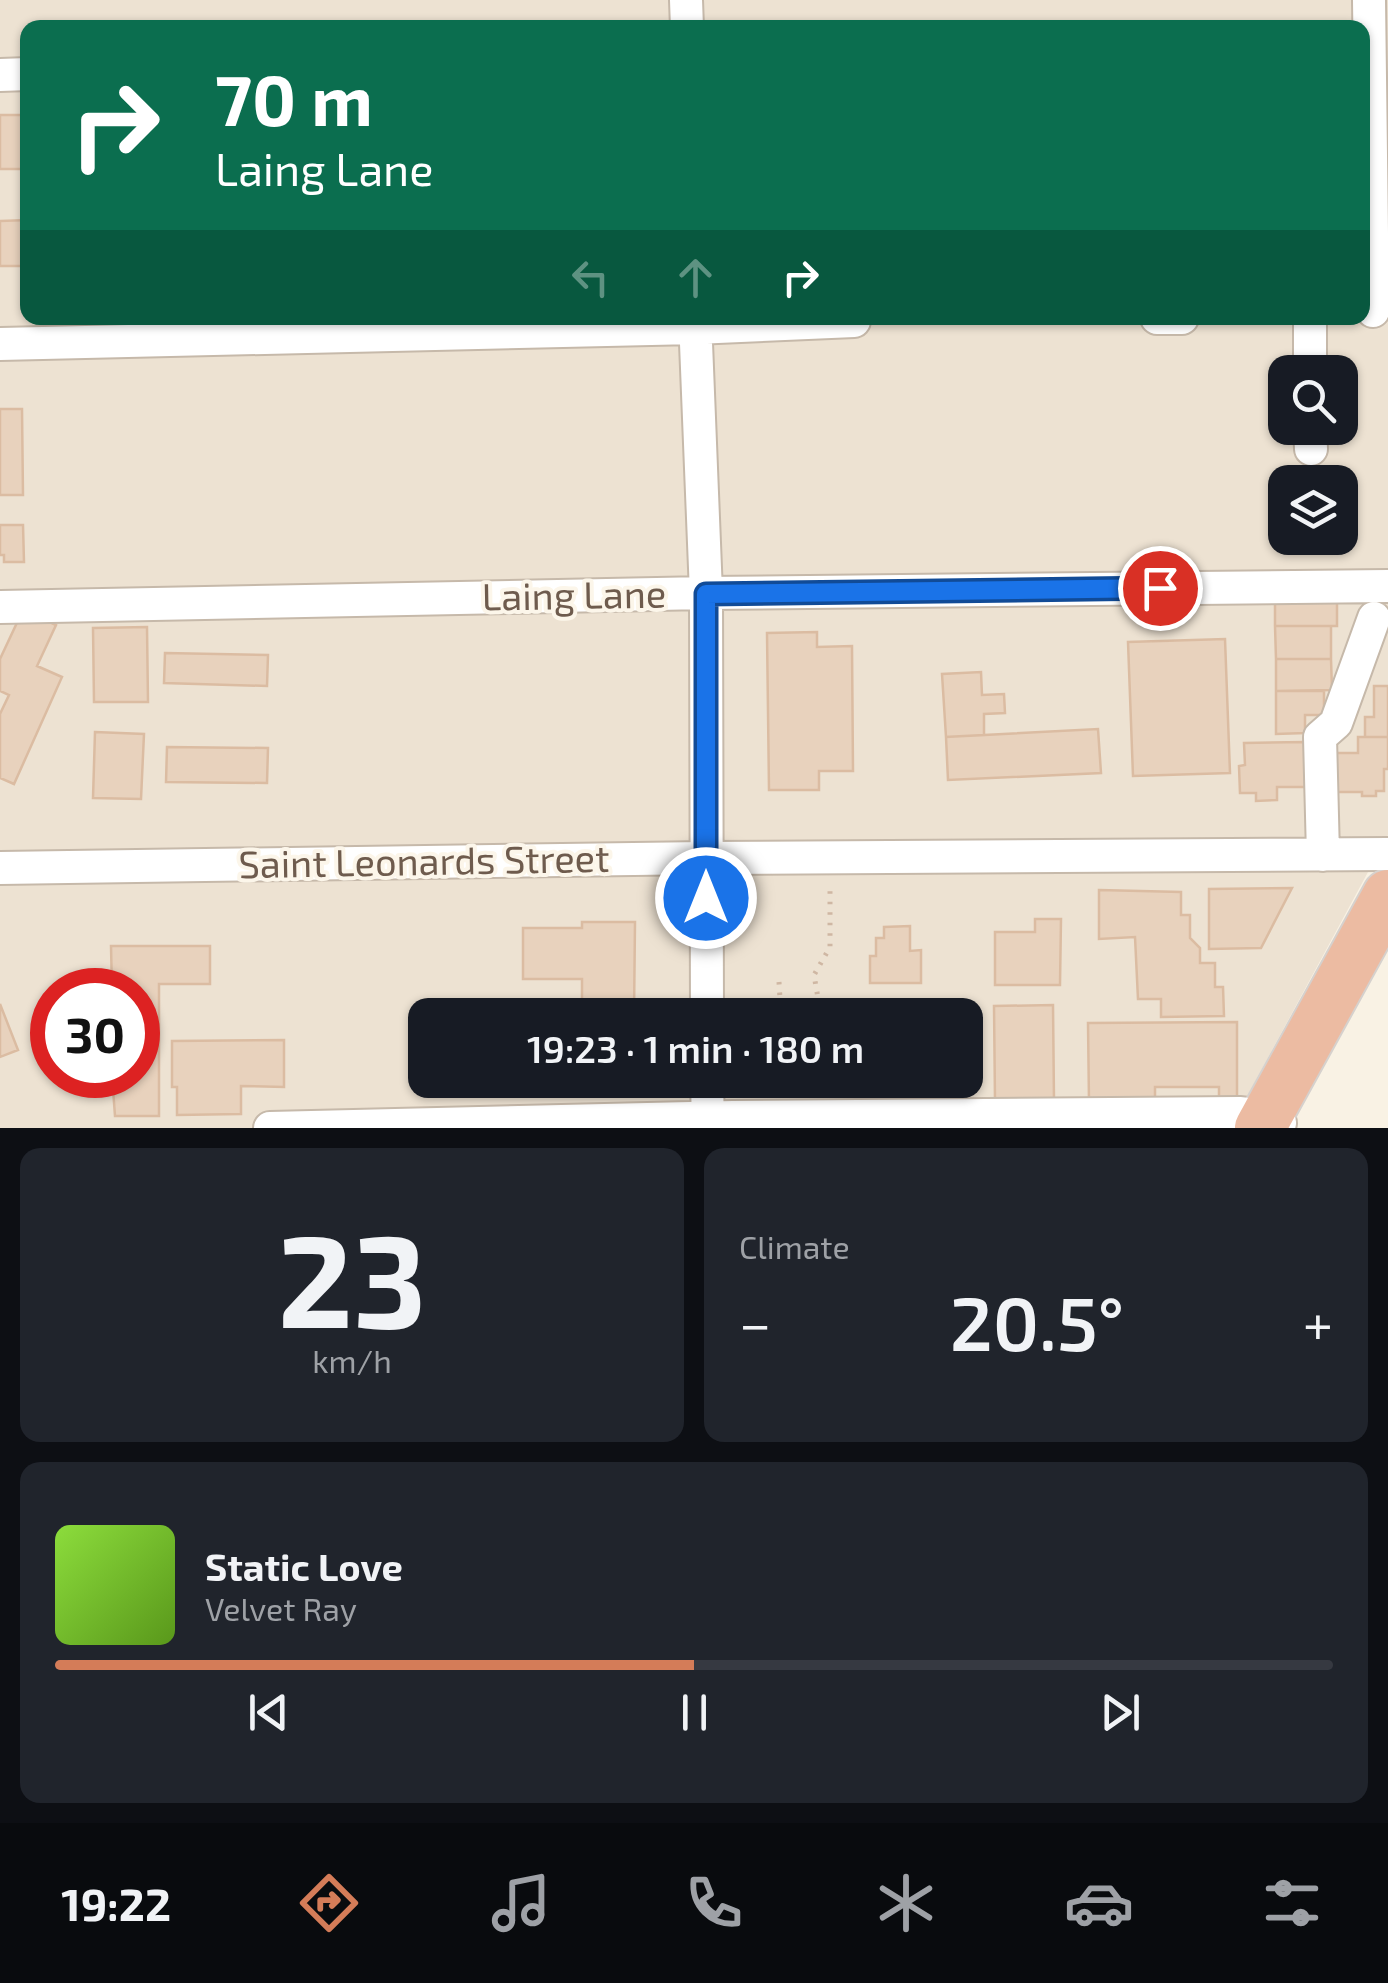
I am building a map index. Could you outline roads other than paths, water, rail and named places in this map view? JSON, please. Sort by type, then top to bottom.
[{"type":"highway","points":[[1278,1125],[1388,896]]},
{"type":"highway","points":[[1278,1125],[1388,956]]},
{"type":"street","points":[[1369,0],[1373,49],[1374,311]]},
{"type":"street","points":[[0,344],[629,325]]},
{"type":"street","points":[[695,325],[706,594],[707,998]]},
{"type":"street","points":[[1310,325],[1310,355]]},
{"type":"street","name":"Laing Lane","points":[[0,608],[1388,586]]},
{"type":"street","points":[[1323,854],[1320,737],[1336,723],[1374,618]]},
{"type":"street","name":"Saint Leonards Street","points":[[0,868],[1388,854]]},
{"type":"street","points":[[707,1098],[708,1123]]},
{"type":"street","points":[[270,1128],[1219,1113],[1278,1125]]}]
